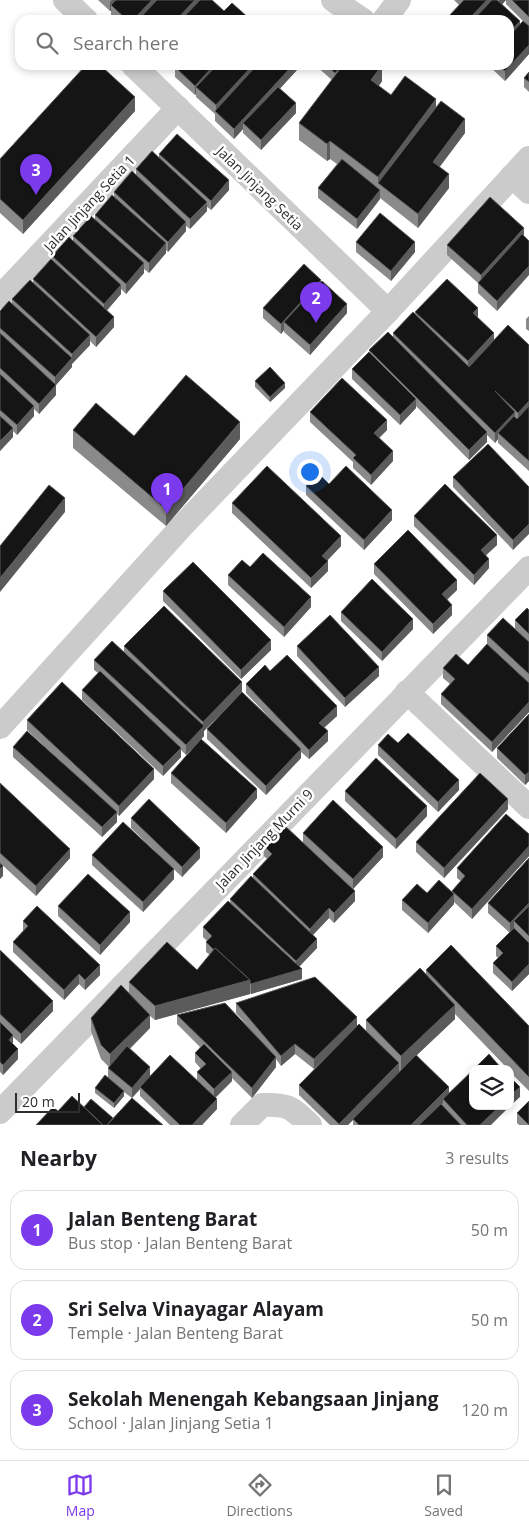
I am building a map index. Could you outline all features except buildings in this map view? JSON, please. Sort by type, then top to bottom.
[{"type":"street","points":[[65,0],[81,15]]},
{"type":"street","points":[[333,0],[356,15]]},
{"type":"street","points":[[388,15],[399,0]]},
{"type":"street","name":"Jalan Jinjang Setia","points":[[138,70],[388,311]]},
{"type":"street","name":"Jalan Jinjang Setia 1","points":[[0,298],[178,108]]},
{"type":"street","points":[[0,727],[184,524],[388,311],[529,158]]},
{"type":"street","points":[[512,176],[529,192]]},
{"type":"street","name":"Jalan Jinjang Murni 9","points":[[0,1112],[529,568]]},
{"type":"street","points":[[407,692],[529,807]]},
{"type":"street","points":[[242,1125],[262,1105],[280,1105],[294,1110],[310,1125]]},
{"type":"place","name":"Sekolah Menengah Kebangsaan Jinjang","points":[[36,195]]},
{"type":"place","name":"Sri Selva Vinayagar Alayam","points":[[316,323]]},
{"type":"place","name":"Jalan Benteng Barat","points":[[167,514]]}]
